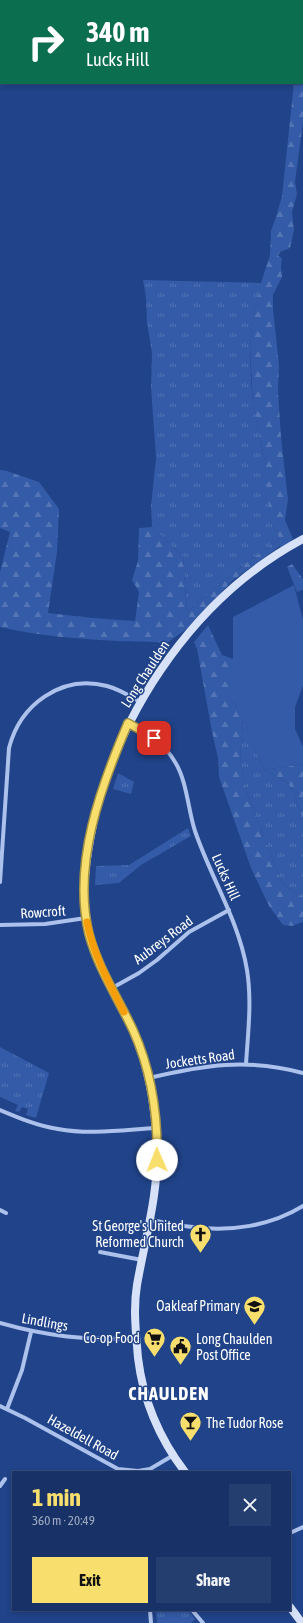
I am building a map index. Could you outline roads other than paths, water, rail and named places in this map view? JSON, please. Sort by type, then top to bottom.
[{"type":"street","name":"Long Chaulden","points":[[184,1471],[172,1456],[157,1426],[142,1387],[135,1338],[136,1288],[157,1172],[156,1128],[148,1078],[133,1031],[93,948],[86,918],[84,887],[90,838],[103,786],[128,723],[158,674],[180,644],[223,594],[250,573],[303,539]]},
{"type":"street","points":[[0,882],[9,748],[12,736],[28,710],[50,693],[63,687],[79,684],[94,683],[107,686],[120,690],[140,702]]},
{"type":"street","name":"Lucks Hill","points":[[128,723],[154,738],[163,746],[176,764],[181,776],[192,823],[200,846],[237,928],[247,971],[249,994],[246,1064]]},
{"type":"street","name":"Aubreys Road","points":[[112,988],[139,973],[157,960],[189,932],[228,910]]},
{"type":"street","name":"Rowcroft","points":[[0,925],[45,924],[86,918]]},
{"type":"street","name":"Jocketts Road","points":[[148,1078],[210,1066],[246,1064],[271,1066],[303,1073]]},
{"type":"street","points":[[0,1110],[35,1124],[81,1132],[156,1128]]},
{"type":"street","points":[[149,1220],[215,1229],[240,1227],[280,1218],[303,1206]]},
{"type":"street","points":[[0,1210],[6,1213]]},
{"type":"street","points":[[100,1252],[142,1260]]},
{"type":"street","name":"Lindlings","points":[[0,1323],[31,1332],[69,1338],[135,1338]]},
{"type":"street","points":[[7,1409],[22,1370],[31,1332]]},
{"type":"street","name":"Hazeldell Road","points":[[0,1406],[118,1469],[127,1471]]},
{"type":"street","name":"Hazeldell Road","points":[[142,1471],[150,1469],[172,1456]]},
{"type":"street","points":[[0,1486],[6,1480]]},
{"type":"street","points":[[291,1533],[303,1527]]},
{"type":"street","points":[[291,1608],[302,1623]]},
{"type":"street","points":[[150,1611],[152,1623]]},
{"type":"street","points":[[193,1611],[203,1623]]},
{"type":"place","name":"St George's United Reformed Church","points":[[200,1254]]},
{"type":"place","name":"Oakleaf Primary","points":[[255,1326]]},
{"type":"place","name":"Co-op Food","points":[[155,1358]]},
{"type":"place","name":"Long Chaulden Post Office","points":[[180,1366]]},
{"type":"place","name":"The Tudor Rose","points":[[191,1442]]},
{"type":"district","name":"CHAULDEN","points":[[169,1394]]}]
